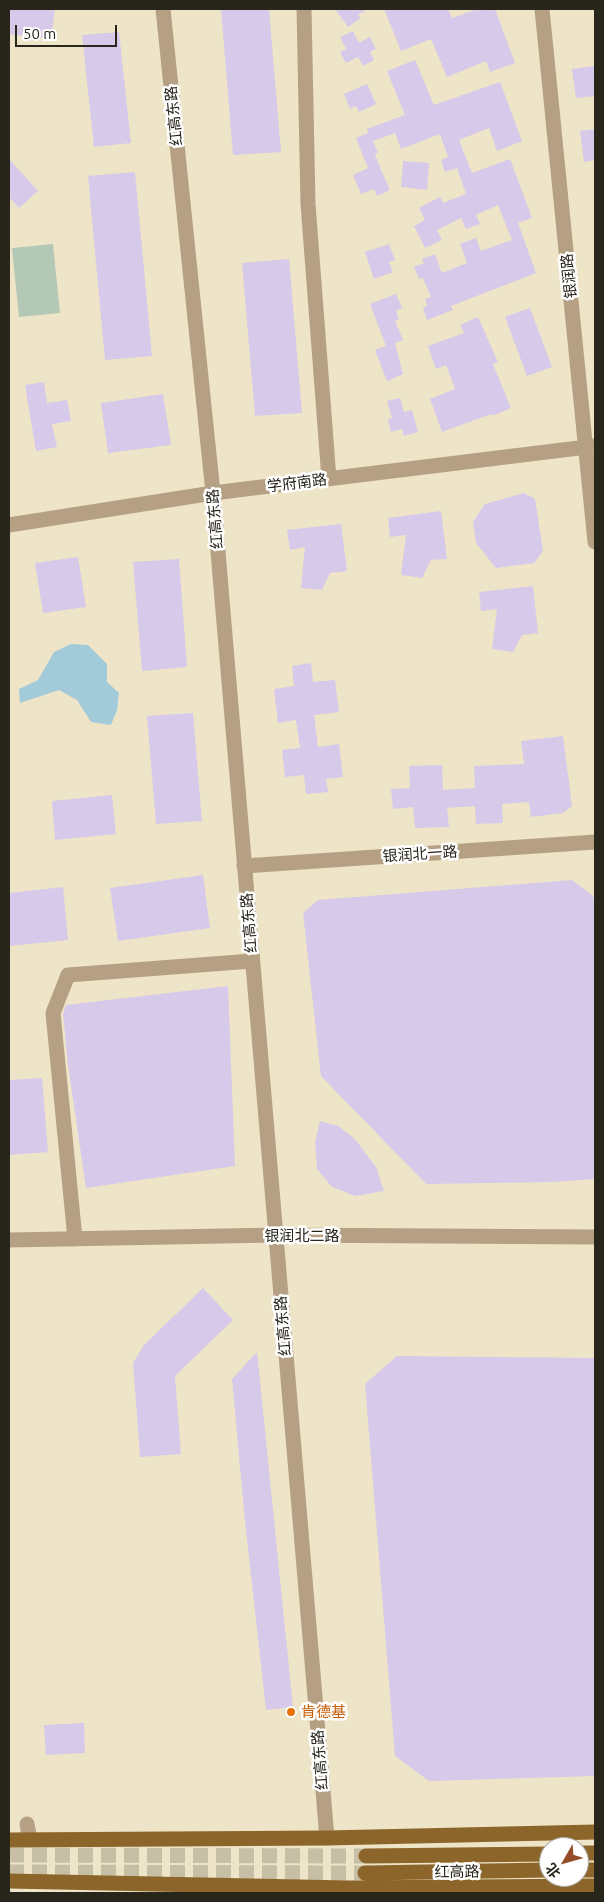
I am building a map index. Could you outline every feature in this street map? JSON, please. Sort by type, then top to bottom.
[{"type":"main road","points":[[9,1840],[327,1838],[595,1832]]},
{"type":"main road","name":"红高路","points":[[366,1856],[539,1854]]},
{"type":"main road","name":"红高路","points":[[365,1873],[539,1870]]},
{"type":"main road","points":[[9,1881],[348,1888],[595,1886]]},
{"type":"street","name":"红高东路","points":[[163,9],[213,493],[327,1838]]},
{"type":"street","points":[[304,9],[308,204],[329,479]]},
{"type":"street","name":"银润路","points":[[542,9],[590,446],[595,542]]},
{"type":"street","name":"学府南路","points":[[9,526],[213,493],[590,446]]},
{"type":"street","name":"银润北一路","points":[[244,866],[595,842]]},
{"type":"street","points":[[75,1239],[52,1013],[68,975],[252,961]]},
{"type":"street","name":"银润北二路","points":[[9,1240],[276,1236],[595,1237]]},
{"type":"street","points":[[27,1824],[30,1840]]},
{"type":"green space","points":[[53,244],[60,313],[19,317],[12,248]]},
{"type":"water","points":[[71,644],[88,645],[107,664],[107,682],[119,693],[117,710],[111,725],[91,722],[77,700],[59,690],[20,703],[19,689],[38,680],[54,652]]},
{"type":"building","points":[[9,9],[55,9],[51,39],[9,34]]},
{"type":"building","points":[[221,9],[269,9],[281,152],[233,155]]},
{"type":"building","points":[[335,9],[367,9],[358,15],[361,18],[348,27]]},
{"type":"building","points":[[384,9],[448,9],[452,18],[478,9],[495,9],[515,63],[490,72],[486,61],[447,77],[431,39],[401,51]]},
{"type":"building","points":[[353,31],[359,43],[370,37],[376,49],[370,52],[374,60],[363,66],[358,57],[346,63],[340,52],[346,49],[340,37]]},
{"type":"building","points":[[119,32],[131,143],[94,147],[82,35]]},
{"type":"building","points":[[415,60],[434,105],[500,82],[522,141],[497,151],[489,128],[459,140],[472,173],[510,159],[532,218],[518,223],[536,273],[451,306],[453,310],[427,320],[423,308],[427,306],[425,299],[431,297],[423,278],[419,279],[414,267],[424,263],[422,259],[435,254],[442,273],[467,263],[460,244],[476,238],[481,251],[512,240],[498,205],[476,215],[480,224],[466,229],[461,218],[437,230],[442,240],[425,248],[414,226],[425,220],[419,208],[440,197],[443,203],[466,194],[457,168],[445,172],[441,160],[448,157],[440,134],[433,137],[432,135],[432,137],[401,149],[395,133],[373,141],[378,153],[375,154],[376,158],[390,190],[377,196],[374,189],[361,194],[353,175],[368,168],[356,138],[368,133],[367,129],[405,115],[387,71]]},
{"type":"building","points":[[595,66],[595,96],[576,98],[572,69]]},
{"type":"building","points":[[367,84],[376,104],[359,112],[356,106],[350,109],[344,94]]},
{"type":"building","points":[[595,129],[595,160],[584,162],[580,131]]},
{"type":"building","points":[[9,159],[38,191],[19,208],[9,197]]},
{"type":"building","points":[[403,161],[429,163],[427,190],[401,187]]},
{"type":"building","points":[[135,172],[152,356],[105,360],[88,176]]},
{"type":"building","points":[[389,244],[395,260],[389,262],[393,272],[374,279],[365,252]]},
{"type":"building","points":[[289,259],[302,413],[255,416],[242,263]]},
{"type":"building","points":[[396,294],[402,308],[396,311],[399,319],[395,321],[403,340],[395,343],[403,374],[387,381],[375,350],[386,346],[370,304]]},
{"type":"building","points":[[530,308],[552,367],[527,376],[505,317]]},
{"type":"building","points":[[478,317],[498,362],[493,364],[511,408],[442,432],[430,399],[455,389],[446,365],[436,369],[428,346],[464,333],[460,325]]},
{"type":"building","points":[[44,382],[47,403],[67,400],[71,421],[52,424],[57,447],[36,451],[25,385]]},
{"type":"building","points":[[163,394],[171,445],[108,453],[101,403]]},
{"type":"building","points":[[400,398],[404,412],[412,410],[418,432],[404,436],[402,429],[391,432],[388,419],[392,418],[387,401]]},
{"type":"building","points":[[524,493],[535,499],[543,551],[534,563],[496,568],[476,543],[473,522],[485,504]]},
{"type":"building","points":[[441,511],[447,559],[431,560],[422,578],[401,575],[406,535],[390,537],[388,518]]},
{"type":"building","points":[[341,524],[347,571],[330,573],[322,590],[301,588],[305,547],[290,550],[287,530]]},
{"type":"building","points":[[78,557],[86,607],[43,613],[35,563]]},
{"type":"building","points":[[179,559],[187,667],[142,671],[133,562]]},
{"type":"building","points":[[533,586],[538,633],[522,635],[513,652],[492,649],[497,609],[481,611],[479,592]]},
{"type":"building","points":[[311,663],[313,682],[335,680],[339,712],[314,715],[318,747],[339,744],[343,777],[326,779],[328,792],[306,794],[304,775],[285,777],[282,750],[300,748],[296,720],[278,723],[274,689],[294,686],[292,666]]},
{"type":"building","points":[[193,713],[202,821],[156,824],[147,716]]},
{"type":"building","points":[[563,736],[572,806],[563,813],[531,817],[529,802],[502,804],[503,823],[476,824],[475,806],[447,808],[449,827],[415,828],[413,807],[393,809],[391,789],[410,788],[409,766],[442,765],[443,790],[475,788],[474,766],[524,764],[521,741]]},
{"type":"building","points":[[112,795],[116,834],[55,840],[52,801]]},
{"type":"building","points":[[203,875],[210,928],[118,941],[110,888]]},
{"type":"building","points":[[572,880],[593,896],[595,913],[595,1179],[552,1182],[426,1184],[321,1076],[303,913],[318,900]]},
{"type":"building","points":[[63,887],[68,940],[9,946],[9,893]]},
{"type":"building","points":[[228,986],[235,1166],[86,1188],[68,1065],[63,1014],[66,1005]]},
{"type":"building","points":[[42,1078],[48,1152],[9,1155],[9,1080]]},
{"type":"building","points":[[320,1121],[338,1126],[355,1139],[376,1167],[384,1191],[355,1196],[332,1187],[317,1169],[315,1142]]},
{"type":"building","points":[[203,1288],[233,1320],[175,1376],[181,1454],[140,1457],[133,1363],[144,1345]]},
{"type":"building","points":[[257,1352],[293,1707],[266,1710],[245,1522],[232,1379]]},
{"type":"building","points":[[397,1356],[595,1358],[595,1776],[429,1781],[395,1756],[365,1384]]},
{"type":"building","points":[[84,1723],[85,1753],[46,1755],[44,1725]]},
{"type":"tunnel","points":[[9,1855],[366,1856]]},
{"type":"tunnel","points":[[9,1872],[365,1873]]},
{"type":"place","name":"肯德基","points":[[291,1712]]}]
